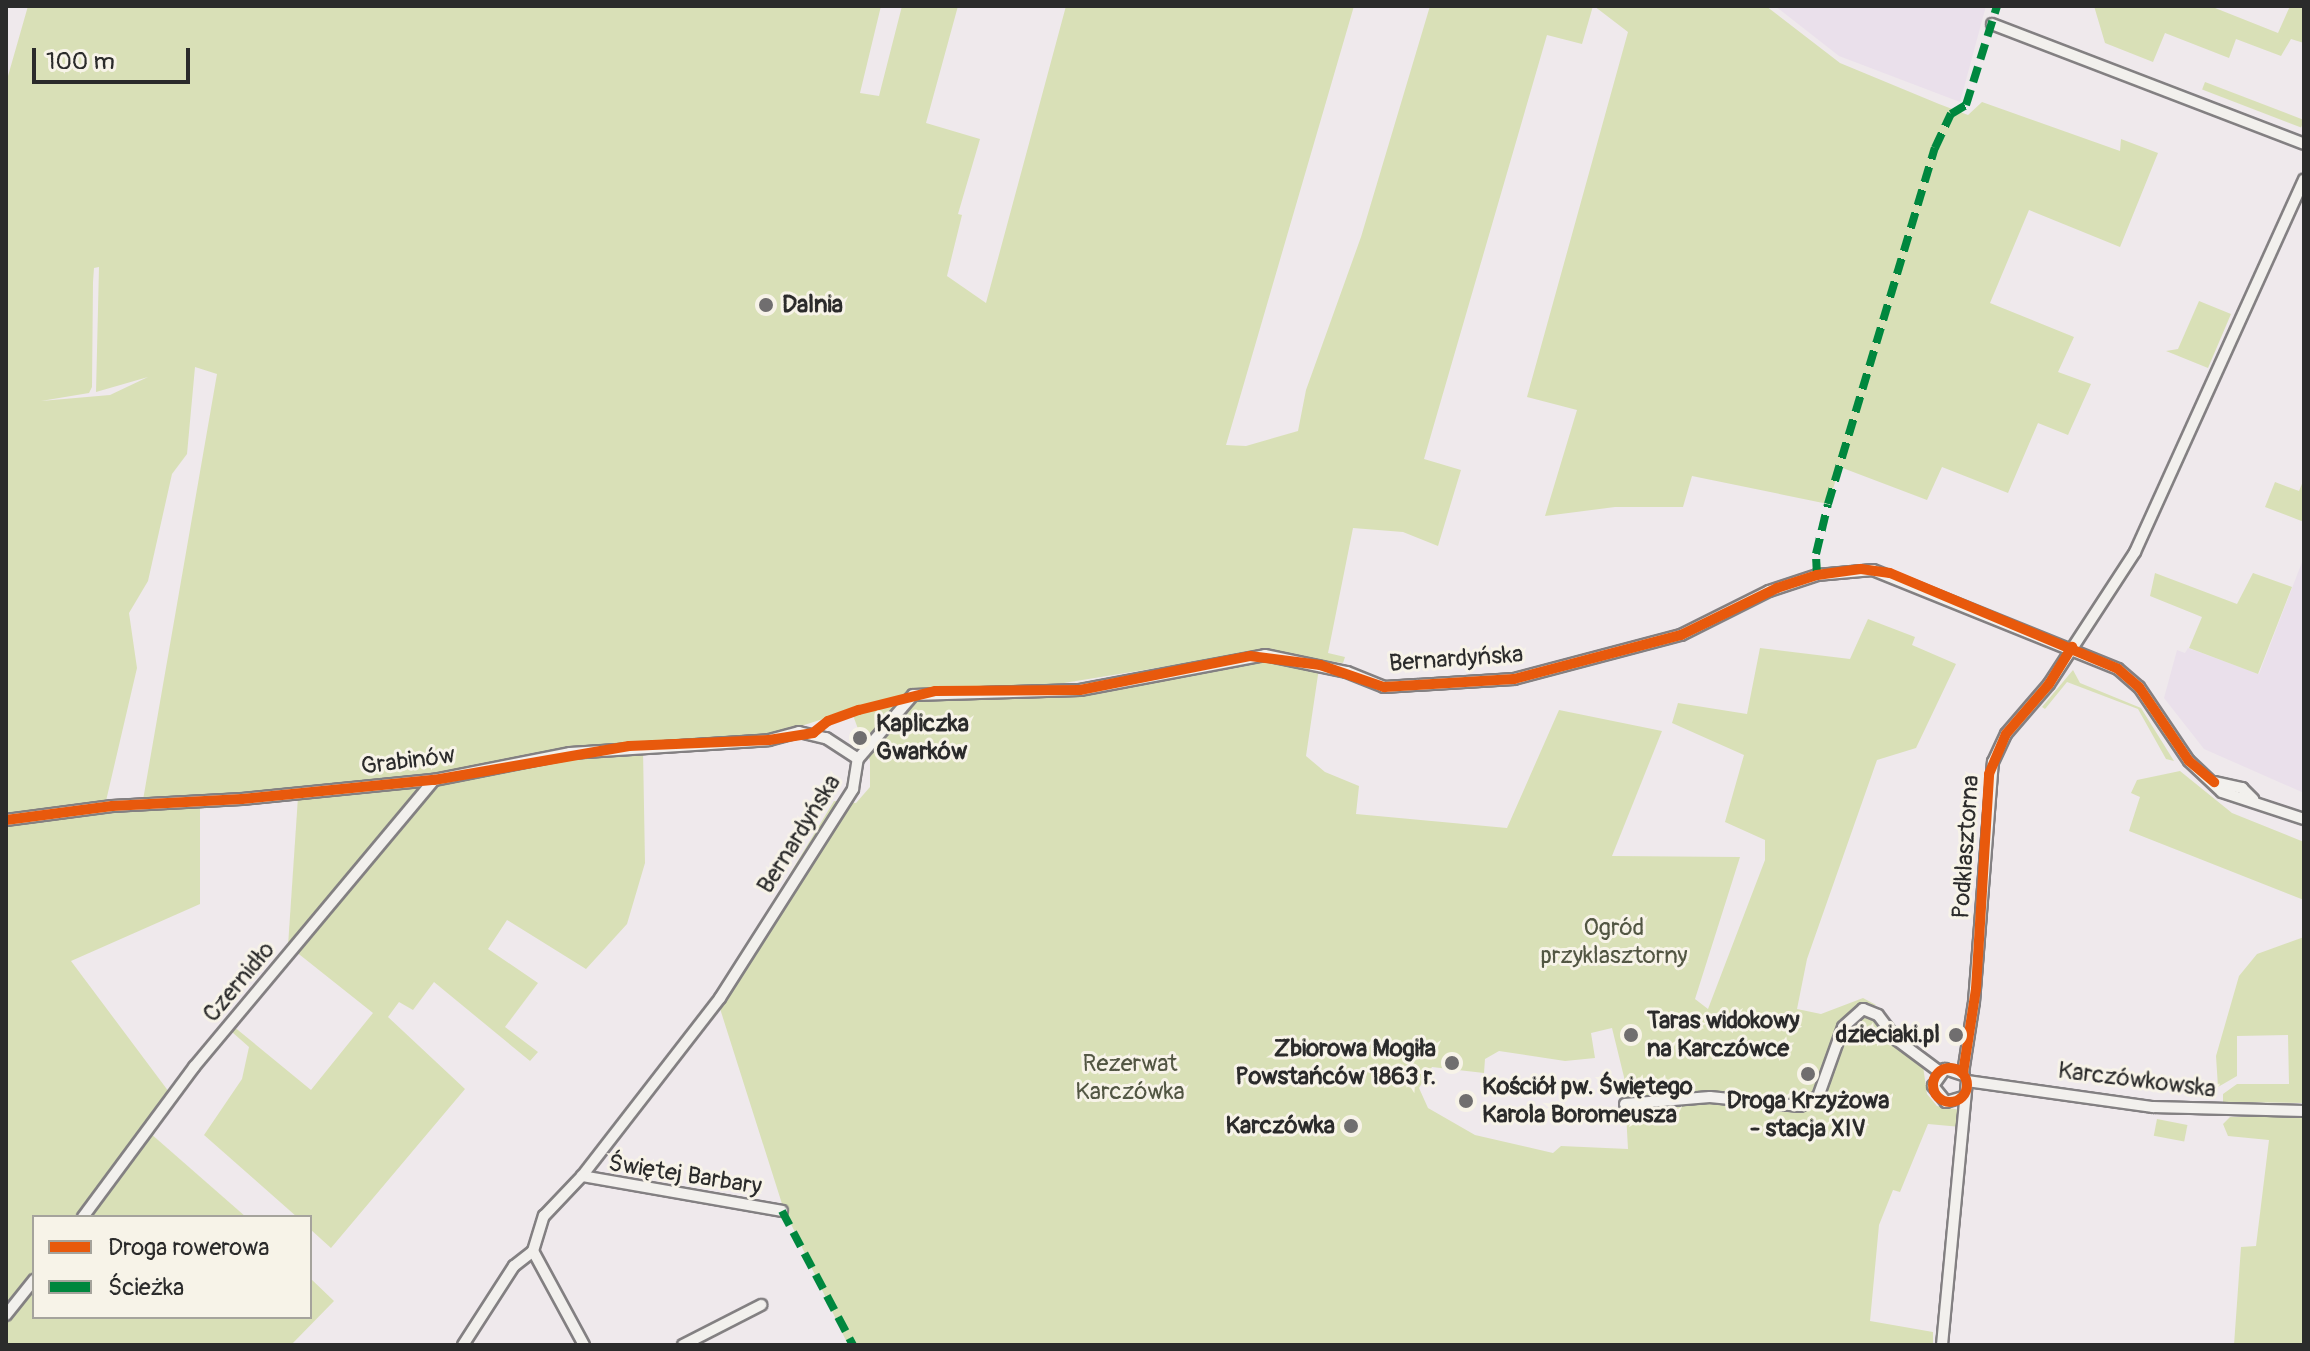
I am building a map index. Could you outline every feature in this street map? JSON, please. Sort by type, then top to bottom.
[{"type":"street","points":[[1992,24],[2304,144]]},
{"type":"street","name":"Podklasztorna","points":[[1942,1345],[1967,1108],[1963,1097],[1976,989],[1989,774],[2006,734],[2049,684],[2135,552],[2304,180]]},
{"type":"street","name":"Bernardyńska","points":[[463,1345],[514,1266],[533,1251],[544,1216],[582,1176],[737,973],[853,789],[858,759],[913,695],[935,691],[1080,690],[1265,655],[1347,672],[1384,687],[1514,679],[1681,635],[1777,588],[1846,570],[1890,573],[1956,604],[2072,647],[2136,684],[2189,760],[2222,792],[2253,799],[2304,819]]},
{"type":"street","name":"Grabinów","points":[[6,820],[112,806],[242,799],[434,780],[570,753],[769,740],[799,732],[813,733],[858,759]]},
{"type":"street","name":"Czernidło","points":[[84,1215],[194,1067],[434,780]]},
{"type":"street","points":[[1625,1104],[1702,1097],[1786,1106],[1813,1101],[1848,1018],[1863,1009],[1878,1015],[1897,1040],[1940,1072]]},
{"type":"street","points":[[1963,1097],[1950,1103],[1937,1097],[1933,1086],[1940,1072],[1951,1068],[1965,1077]]},
{"type":"street","name":"Karczówkowska","points":[[1965,1077],[2153,1107],[2304,1111]]},
{"type":"street","name":"Świętej Barbary","points":[[582,1176],[782,1211]]},
{"type":"street","points":[[533,1251],[584,1345]]},
{"type":"street","points":[[6,1315],[32,1282]]},
{"type":"street","points":[[683,1345],[761,1305]]},
{"type":"shaded area","points":[[1775,6],[1986,6],[1960,102],[1839,56]]},
{"type":"shaded area","points":[[2304,557],[2304,793],[2204,749],[2164,698],[2177,650],[2185,653],[2188,648],[2259,674]]},
{"type":"green space","points":[[28,6],[881,6],[860,93],[879,96],[902,6],[958,6],[926,123],[980,139],[958,214],[962,215],[947,276],[986,303],[1066,6],[1354,6],[1226,445],[1246,446],[1298,431],[1306,390],[1361,237],[1430,6],[1593,6],[1582,44],[1547,35],[1424,459],[1461,470],[1438,546],[1403,532],[1353,528],[1328,653],[1345,657],[1343,663],[1261,651],[978,697],[1067,692],[1265,658],[1319,668],[1306,756],[1325,772],[1359,786],[1356,814],[1507,828],[1559,710],[1662,731],[1612,856],[1740,857],[1695,999],[1708,1009],[1765,860],[1765,840],[1725,822],[1744,755],[1672,723],[1678,703],[1747,714],[1760,648],[1850,659],[1868,619],[1915,637],[1912,645],[1956,664],[1916,748],[1877,760],[1807,959],[1797,1009],[1821,1014],[1863,998],[1876,1005],[1847,1014],[1871,1015],[1889,1040],[1923,1066],[1927,1094],[1937,1106],[1961,1110],[1961,1127],[1928,1124],[1900,1192],[1893,1190],[1879,1225],[1870,1321],[1933,1332],[1933,1345],[848,1345],[783,1207],[716,996],[834,801],[856,803],[870,787],[870,761],[851,710],[770,736],[631,742],[427,777],[143,800],[217,374],[195,367],[187,454],[172,474],[148,581],[129,613],[137,668],[106,801],[11,816],[200,805],[200,904],[71,961],[169,1092],[78,1215],[32,1215],[32,1319],[312,1319],[312,1280],[334,1301],[291,1345],[6,1345],[6,83]],"holes":[[[99,267],[96,392],[148,377],[110,395],[41,401],[89,393],[92,387],[93,282],[94,268]],[[1612,1028],[1624,1077],[1628,1149],[1561,1146],[1553,1153],[1475,1135],[1428,1108],[1419,1088],[1432,1067],[1484,1073],[1485,1059],[1499,1051],[1565,1061],[1595,1058],[1591,1033]]]},
{"type":"green space","points":[[1594,6],[1766,6],[1840,63],[1968,115],[1982,102],[2120,151],[2121,139],[2158,153],[2120,247],[2029,210],[1990,303],[2074,337],[2058,372],[2091,384],[2068,435],[2038,423],[2008,493],[1942,467],[1927,500],[1840,467],[1828,504],[1692,476],[1683,507],[1615,507],[1545,516],[1577,410],[1527,397],[1628,32]]},
{"type":"green space","points":[[2094,6],[2210,6],[2278,33],[2290,6],[2302,6],[2304,43],[2291,39],[2281,56],[2236,39],[2229,58],[2165,33],[2153,62],[2105,43]]},
{"type":"green space","points":[[2205,82],[2304,120],[2301,127],[2202,89]]},
{"type":"green space","points":[[2199,301],[2231,314],[2208,368],[2166,351],[2178,349]]},
{"type":"green space","points":[[2304,479],[2304,522],[2265,507],[2275,482],[2299,491]]},
{"type":"green space","points":[[2155,573],[2237,604],[2253,573],[2292,587],[2258,674],[2189,648],[2202,617],[2150,596]]},
{"type":"green space","points":[[2073,670],[2080,683],[2141,708],[2174,761],[2166,759],[2138,709],[2067,682],[2045,709],[2042,707]]},
{"type":"green space","points":[[643,749],[645,863],[627,924],[586,969],[507,920],[488,949],[538,983],[505,1027],[538,1052],[530,1061],[434,982],[413,1010],[399,1002],[388,1017],[465,1089],[331,1248],[312,1231],[312,1215],[295,1215],[204,1135],[242,1079],[249,1047],[232,1032],[186,1085],[233,1026],[311,1090],[373,1013],[295,951],[435,784],[567,756]]},
{"type":"green space","points":[[2180,771],[2232,813],[2304,842],[2304,900],[2129,831],[2140,797],[2131,793],[2137,780]]},
{"type":"green space","points":[[423,786],[288,946],[298,797]]},
{"type":"green space","points":[[2304,937],[2304,1103],[2223,1102],[2223,1094],[2237,1084],[2289,1084],[2288,1035],[2237,1036],[2237,1076],[2218,1087],[2216,1056],[2239,976],[2257,954]]},
{"type":"green space","points":[[2230,1117],[2304,1117],[2304,1345],[2234,1345],[2241,1247],[2256,1246],[2269,1140],[2228,1136],[2223,1124]]},
{"type":"green space","points":[[2157,1119],[2187,1125],[2184,1142],[2154,1136]]},
{"type":"green space","points":[[150,1133],[244,1215],[86,1215]]},
{"type":"marked path","points":[[1817,575],[1816,554],[1828,504],[1935,148],[1951,114],[1966,105],[1997,6]]},
{"type":"marked path","points":[[782,1211],[853,1345]]},
{"type":"cycle path","points":[[6,820],[112,806],[242,799],[434,780],[629,746],[769,740],[813,733],[828,721],[859,710],[935,691],[1080,690],[1250,656],[1320,665],[1384,687],[1514,679],[1681,635],[1777,588],[1817,575],[1861,569],[1890,573],[2118,669],[2139,687],[2189,761],[2214,782]]},
{"type":"cycle path","points":[[1963,1073],[1976,989],[1989,774],[2006,734],[2049,684],[2072,647]]},
{"type":"cycle path","points":[[1950,1068],[1962,1073],[1967,1085],[1962,1097],[1950,1102],[1938,1097],[1933,1085],[1938,1073],[1950,1068]]},
{"type":"place","name":"Dalnia","points":[[766,305]]},
{"type":"place","name":"Kapliczka Gwarków","points":[[860,738]]},
{"type":"place","name":"Taras widokowy na Karczówce","points":[[1631,1035]]},
{"type":"place","name":"dzieciaki.pl","points":[[1956,1035]]},
{"type":"place","name":"Zbiorowa Mogiła Powstańców 1863 r.","points":[[1452,1063]]},
{"type":"place","name":"Droga Krzyżowa - stacja XIV","points":[[1808,1074]]},
{"type":"place","name":"Kościół pw. Świętego Karola Boromeusza","points":[[1466,1101]]},
{"type":"place","name":"Karczówka","points":[[1351,1126]]},
{"type":"park label","name":"Ogród przyklasztorny","points":[[1614,942]]},
{"type":"park label","name":"Rezerwat Karczówka","points":[[1130,1078]]}]
